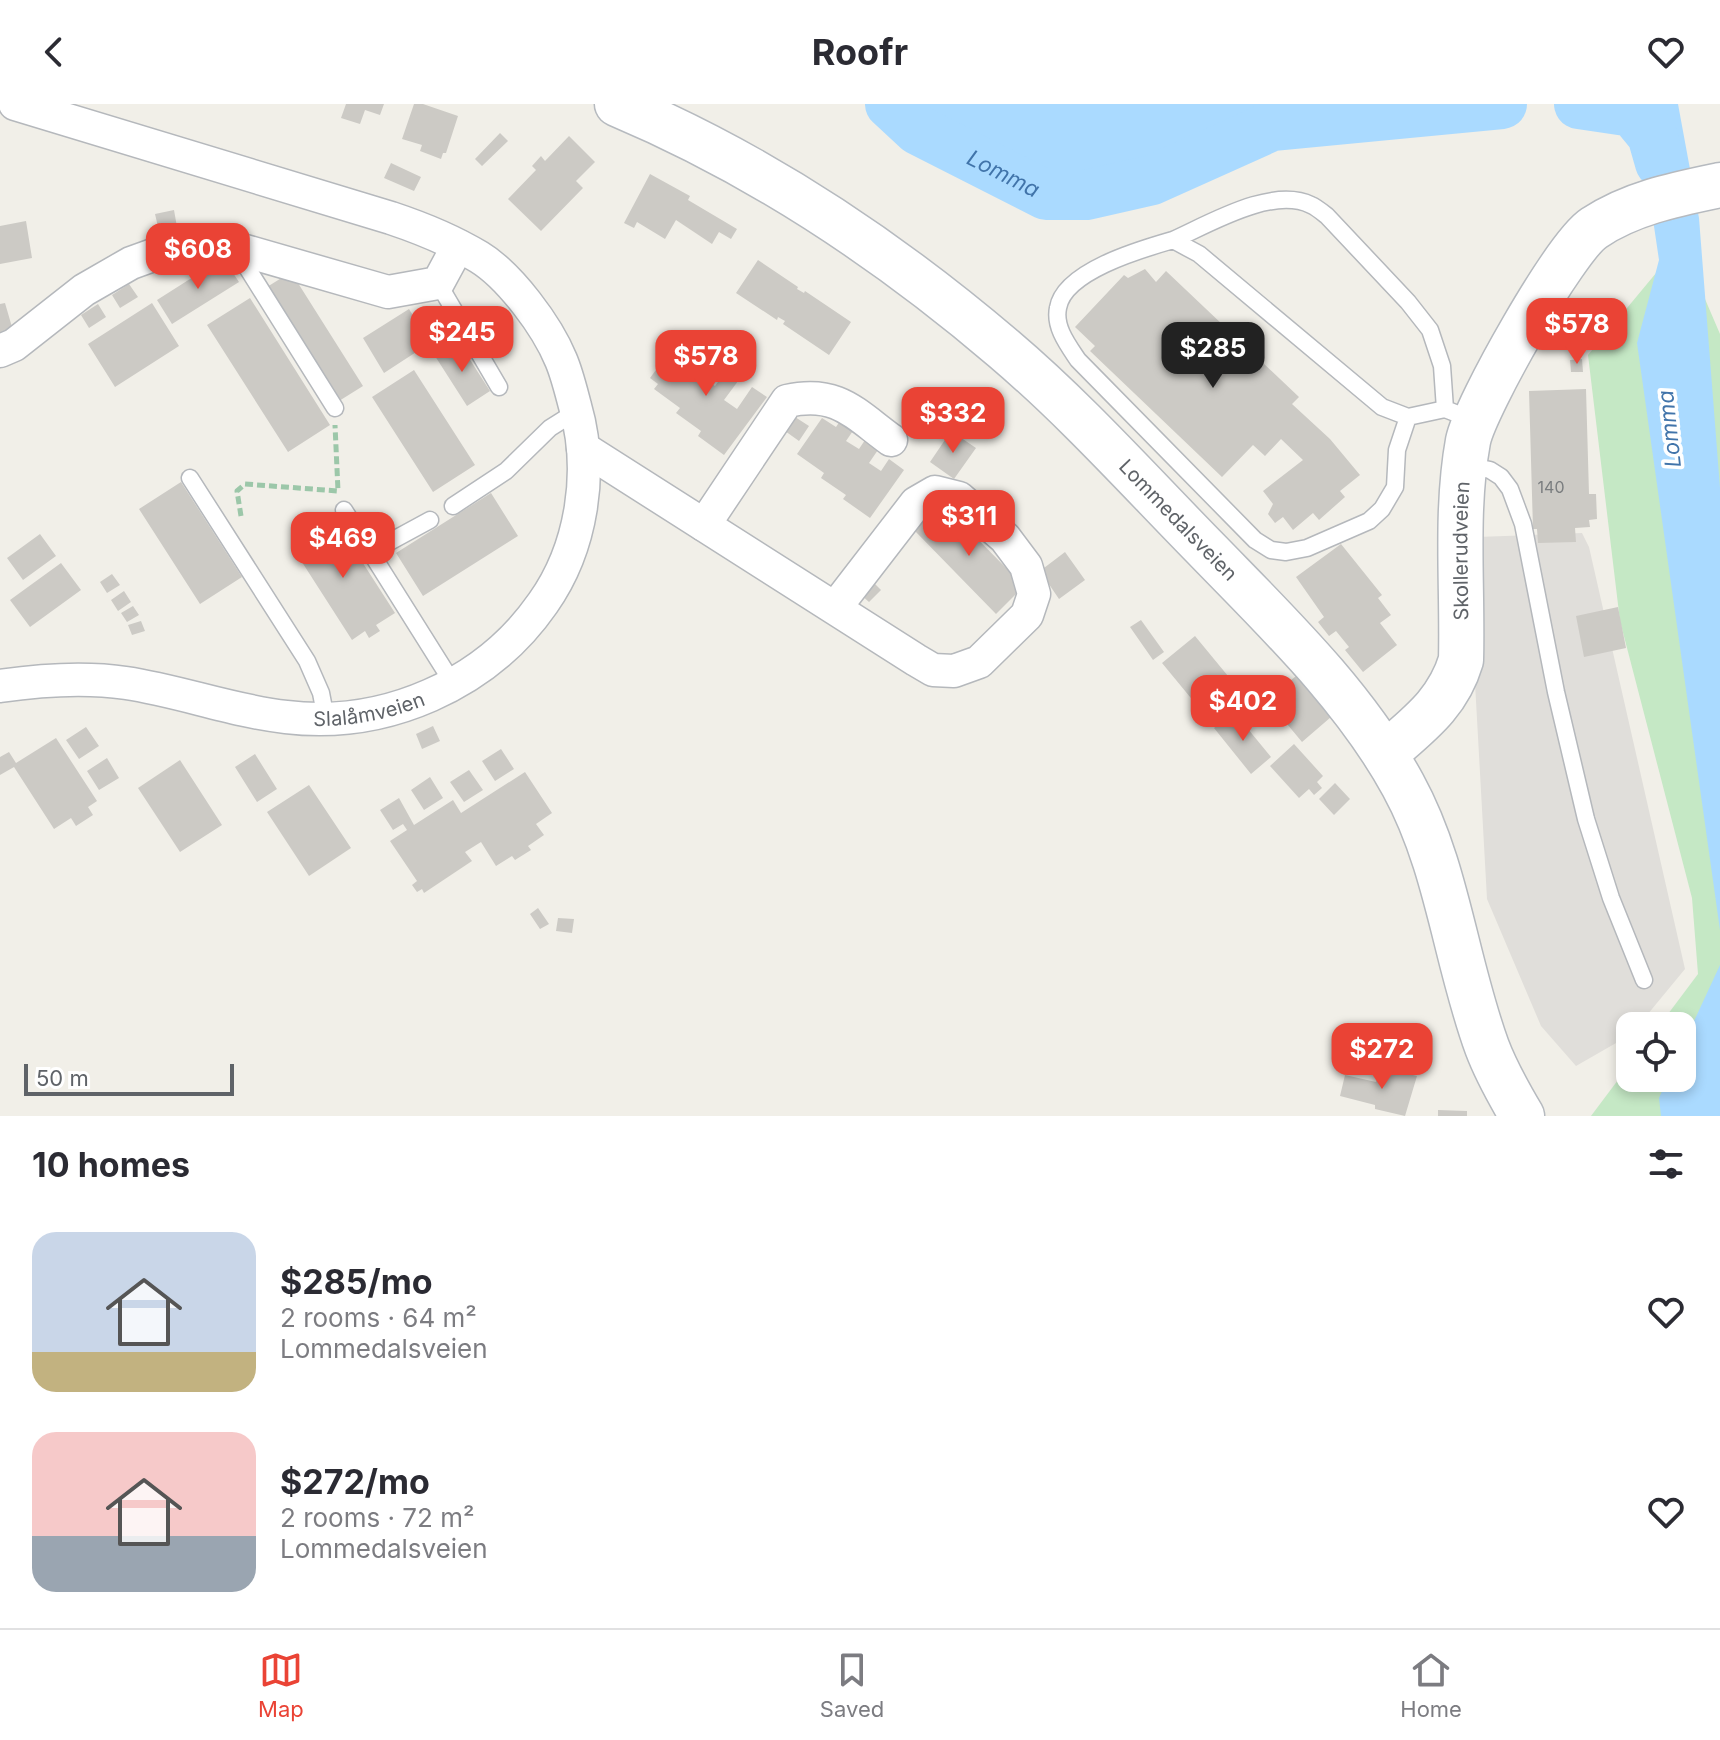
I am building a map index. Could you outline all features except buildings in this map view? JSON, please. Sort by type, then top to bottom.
[{"type":"main road","name":"Lommedalsveien","points":[[617,104],[663,123],[794,196],[904,270],[1005,350],[1085,425],[1307,655],[1385,754],[1420,818],[1436,861],[1487,1046],[1522,1116]]},
{"type":"main road","name":"Skollerudveien","points":[[1385,754],[1442,702],[1455,680],[1461,660],[1462,507],[1468,438],[1460,415],[1522,332],[1556,273],[1590,230],[1619,212],[1713,187]]},
{"type":"street","name":"Slalåmveien","points":[[0,686],[46,679],[125,683],[285,717],[326,719],[386,712],[454,685],[496,655],[531,620],[556,584],[577,532],[583,448],[577,411],[561,360],[541,324],[510,285],[482,258],[428,231],[391,218],[15,104]]},
{"type":"street","points":[[0,351],[14,345],[84,290],[131,263],[167,250],[198,246],[235,248],[388,292],[438,283],[458,246]]},
{"type":"street","points":[[704,525],[787,401],[804,397],[838,401],[891,440]]},
{"type":"street","points":[[583,448],[704,525],[835,608],[933,670],[954,671],[979,662],[1027,615],[1034,594],[1026,566],[1005,538],[959,498],[935,492],[916,503],[835,608]]},
{"type":"lane","points":[[1173,240],[1199,254],[1382,407],[1408,417],[1460,415],[1430,330],[1408,302],[1327,216],[1311,204],[1277,200],[1241,210],[1173,240],[1125,254],[1082,278],[1063,294],[1057,309],[1063,337],[1078,360],[1255,540],[1271,550],[1297,550],[1369,521],[1382,509],[1395,487],[1397,450],[1408,417]]},
{"type":"lane","points":[[235,248],[335,408]]},
{"type":"lane","points":[[438,283],[499,387]]},
{"type":"lane","points":[[453,506],[506,471],[550,428],[577,411]]},
{"type":"lane","points":[[1465,465],[1490,470],[1501,477],[1510,489],[1523,524],[1556,692],[1586,819],[1611,898],[1644,980]]},
{"type":"lane","points":[[190,478],[307,661],[321,693],[326,719]]},
{"type":"lane","points":[[344,510],[454,685]]},
{"type":"lane","points":[[371,552],[430,520]]},
{"type":"path","points":[[241,557],[245,545],[237,491],[245,484],[338,491],[335,408]]},
{"type":"shaded area","points":[[1582,533],[1589,547],[1685,969],[1650,1012],[1616,1012],[1616,1043],[1576,1066],[1541,1026],[1487,899],[1475,683],[1477,537]]},
{"type":"green space","points":[[1681,243],[1720,334],[1720,1116],[1591,1116],[1616,1083],[1616,1092],[1696,1092],[1696,1012],[1670,1012],[1698,974],[1692,898],[1620,621],[1588,355]]},
{"type":"water","points":[[919,104],[1297,104],[1076,188]]},
{"type":"water","points":[[1621,104],[1678,104],[1699,218],[1720,488],[1720,930],[1637,343],[1659,260],[1647,179]]},
{"type":"water","points":[[1720,965],[1720,1116],[1661,1116],[1659,1098],[1662,1092],[1696,1092],[1696,1017]]},
{"type":"waterway","name":"Lomma","points":[[890,104],[918,130],[1046,195],[1086,195],[1152,180],[1272,126],[1502,104]]},
{"type":"waterway","name":"Lomma","points":[[1420,104],[1422,112]]},
{"type":"waterway","name":"Lomma","points":[[1579,104],[1633,112],[1652,135],[1660,163]]}]
